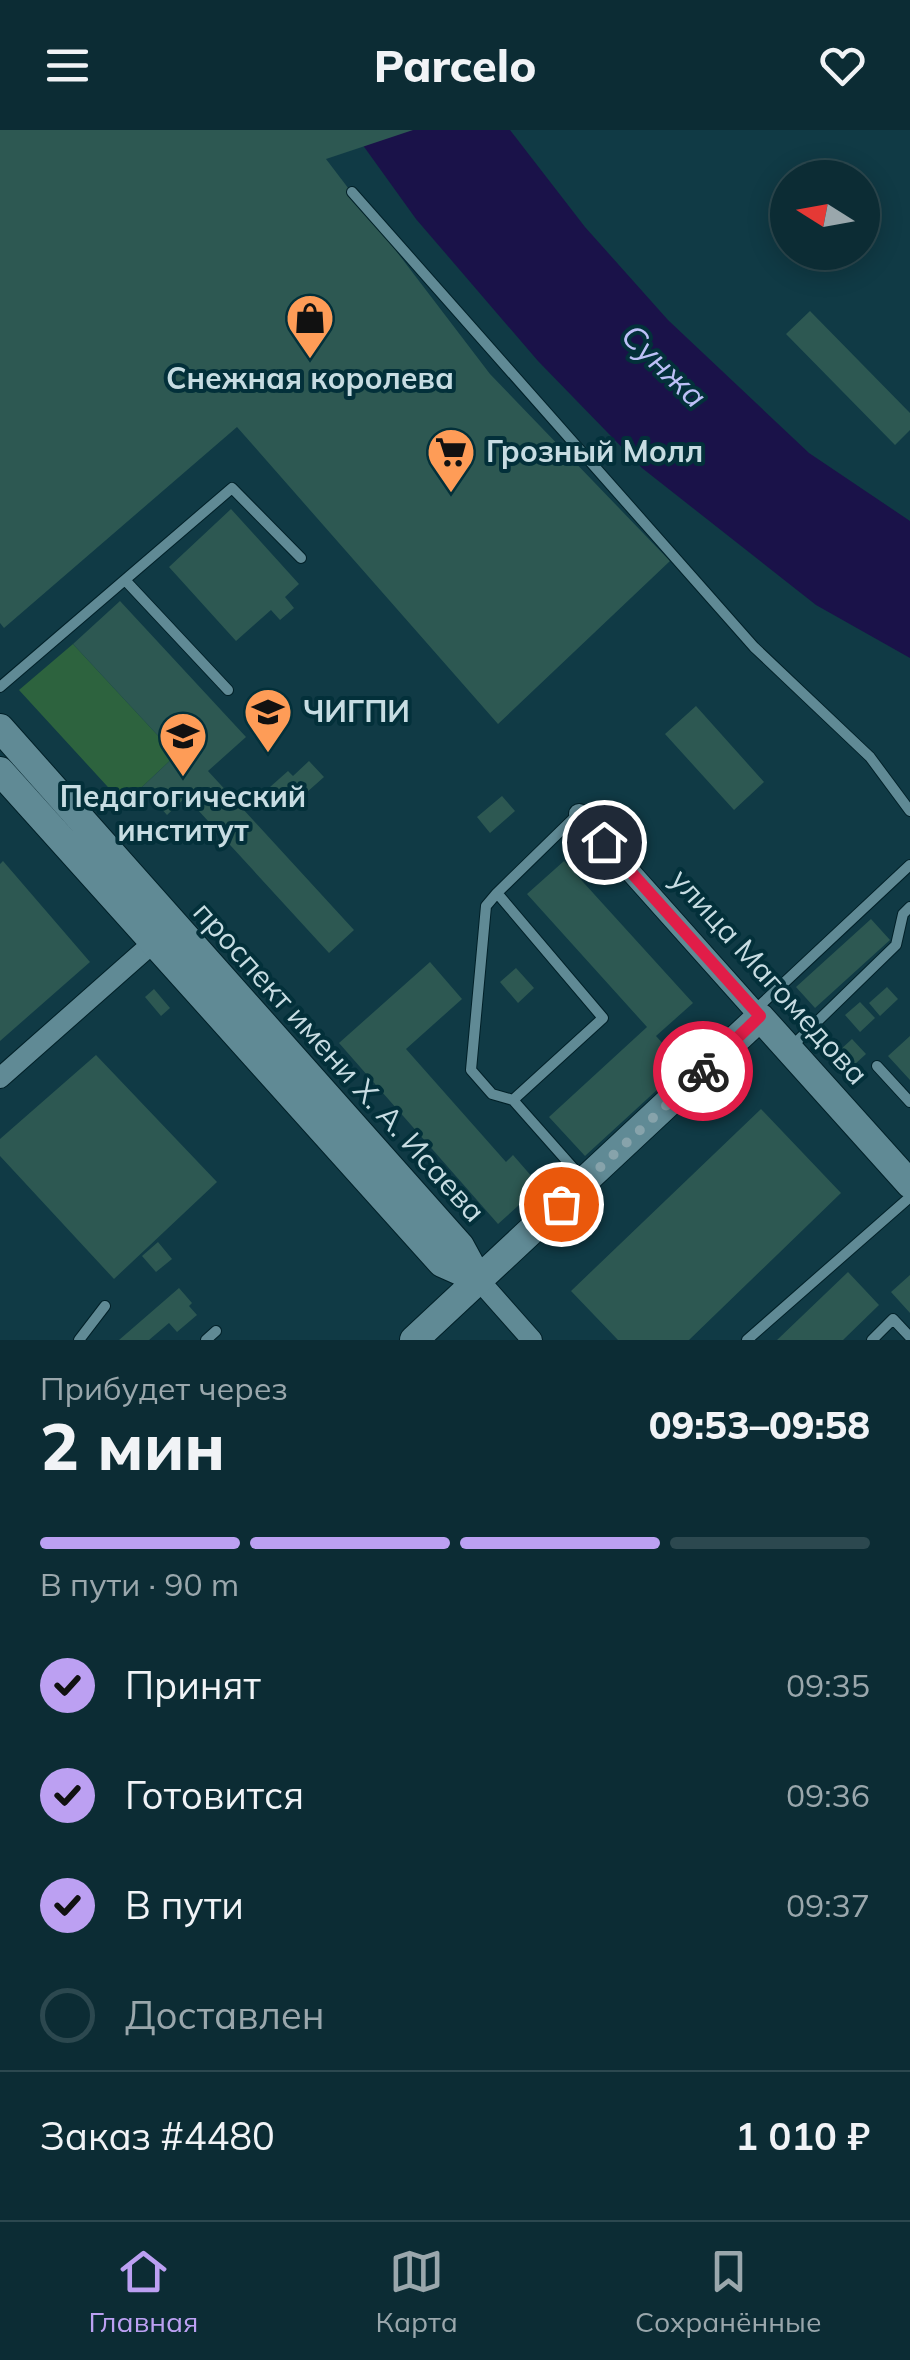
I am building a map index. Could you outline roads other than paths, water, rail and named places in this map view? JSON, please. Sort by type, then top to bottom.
[{"type":"main road","name":"проспект имени Х. А. Исаева","points":[[0,728],[460,1246],[478,1279]]},
{"type":"main road","name":"проспект имени Х. А. Исаева","points":[[0,771],[442,1263],[478,1279]]},
{"type":"main road","points":[[414,1340],[586,1182],[758,1013]]},
{"type":"main road","name":"улица Магомедова","points":[[758,1013],[910,1184]]},
{"type":"street","name":"улица Магомедова","points":[[578,814],[758,1013]]},
{"type":"street","points":[[0,1078],[154,942]]},
{"type":"street","points":[[478,1279],[532,1340]]},
{"type":"lane","points":[[352,192],[754,646],[870,757],[910,810]]},
{"type":"lane","points":[[0,687],[232,488],[301,558]]},
{"type":"lane","points":[[125,580],[228,690]]},
{"type":"lane","points":[[578,814],[486,906],[471,1070],[492,1094],[513,1100],[586,1182]]},
{"type":"lane","points":[[758,1013],[910,865]]},
{"type":"lane","points":[[497,893],[603,1018],[513,1100]]},
{"type":"lane","points":[[790,1048],[896,945],[904,914],[910,908]]},
{"type":"lane","points":[[877,1066],[910,1102]]},
{"type":"lane","points":[[747,1340],[910,1197]]},
{"type":"lane","points":[[78,1340],[105,1306]]},
{"type":"lane","points":[[872,1340],[894,1320],[910,1338]]},
{"type":"lane","points":[[206,1340],[216,1331]]},
{"type":"water","name":"Сунжа","points":[[352,130],[510,130],[585,227],[668,320],[809,453],[910,521],[910,658],[816,605],[642,468],[538,361],[416,219]]},
{"type":"place","name":"Снежная королева","points":[[310,360]]},
{"type":"place","name":"Грозный Молл","points":[[451,494]]},
{"type":"place","name":"ЧИГПИ","points":[[268,754]]},
{"type":"place","name":"Педагогический институт","points":[[183,778]]}]
